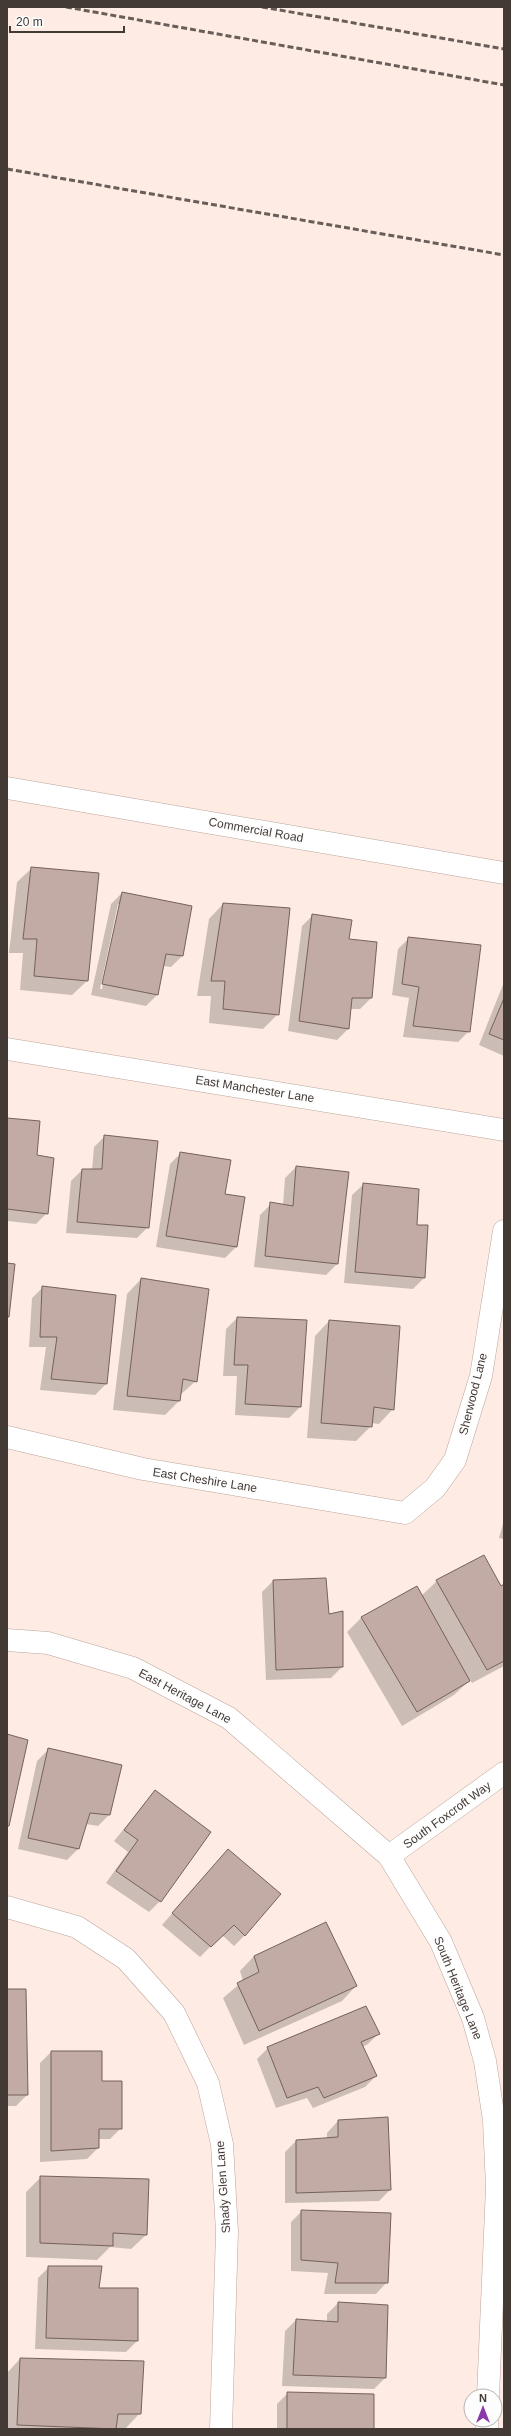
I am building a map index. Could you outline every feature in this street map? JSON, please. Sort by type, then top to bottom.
[{"type":"street","name":"Commercial Road","points":[[7,788],[504,872]]},
{"type":"street","name":"East Manchester Lane","points":[[7,1049],[504,1130]]},
{"type":"street","name":"Sherwood Lane","points":[[405,1513],[436,1488],[455,1460],[480,1376],[504,1231]]},
{"type":"street","name":"East Cheshire Lane","points":[[7,1437],[143,1469],[405,1513]]},
{"type":"street","name":"East Heritage Lane","points":[[7,1640],[48,1643],[133,1668],[229,1718],[389,1856]]},
{"type":"street","name":"South Foxcroft Way","points":[[389,1856],[504,1773]]},
{"type":"street","name":"South Heritage Lane","points":[[389,1856],[441,1942],[473,2018],[485,2061],[494,2120],[497,2187],[488,2388]]},
{"type":"street","name":"Shady Glen Lane","points":[[7,1908],[77,1927],[126,1959],[174,2013],[208,2083],[222,2144],[227,2232],[221,2429]]},
{"type":"building","points":[[31,867],[99,873],[88,981],[34,976],[37,939],[23,939]]},
{"type":"building","points":[[122,892],[192,906],[183,956],[166,954],[158,995],[102,984]]},
{"type":"building","points":[[223,903],[290,908],[279,1015],[223,1009],[225,981],[211,981]]},
{"type":"building","points":[[312,914],[352,920],[349,939],[377,942],[372,998],[352,998],[349,1029],[299,1021]]},
{"type":"building","points":[[408,937],[481,945],[470,1032],[413,1026],[419,987],[402,984]]},
{"type":"building","points":[[504,998],[504,1040],[489,1034]]},
{"type":"building","points":[[7,1118],[40,1121],[37,1155],[54,1158],[48,1214],[7,1209]]},
{"type":"building","points":[[104,1135],[158,1141],[149,1228],[77,1222],[82,1169],[102,1169]]},
{"type":"building","points":[[180,1152],[231,1160],[225,1194],[245,1197],[237,1247],[166,1236]]},
{"type":"building","points":[[296,1166],[349,1172],[338,1264],[265,1256],[270,1202],[293,1206]]},
{"type":"building","points":[[363,1183],[419,1189],[417,1225],[428,1225],[425,1278],[355,1272]]},
{"type":"building","points":[[7,1263],[15,1264],[9,1317],[7,1317]]},
{"type":"building","points":[[141,1278],[209,1289],[197,1382],[183,1379],[180,1401],[127,1396]]},
{"type":"building","points":[[42,1286],[116,1295],[107,1384],[51,1379],[57,1337],[40,1337]]},
{"type":"building","points":[[237,1317],[307,1320],[301,1407],[245,1404],[248,1365],[234,1365]]},
{"type":"building","points":[[329,1320],[400,1326],[394,1410],[374,1407],[372,1427],[321,1423]]},
{"type":"building","points":[[484,1555],[501,1586],[504,1584],[504,1661],[487,1670],[436,1580]]},
{"type":"building","points":[[326,1578],[329,1614],[343,1611],[343,1667],[276,1670],[273,1580]]},
{"type":"building","points":[[417,1586],[470,1681],[417,1712],[361,1617]]},
{"type":"building","points":[[7,1734],[28,1740],[9,1826],[7,1826]]},
{"type":"building","points":[[48,1748],[122,1765],[110,1815],[90,1813],[79,1849],[28,1838]]},
{"type":"building","points":[[155,1790],[211,1832],[161,1902],[116,1871],[138,1840],[124,1830]]},
{"type":"building","points":[[228,1849],[281,1894],[245,1936],[234,1925],[211,1947],[172,1913]]},
{"type":"building","points":[[326,1922],[357,1986],[259,2031],[237,1983],[259,1972],[254,1956]]},
{"type":"building","points":[[7,1989],[26,1989],[28,2095],[7,2095]]},
{"type":"building","points":[[366,2006],[380,2034],[361,2042],[377,2076],[324,2098],[318,2087],[287,2098],[267,2047]]},
{"type":"building","points":[[51,2051],[102,2051],[102,2081],[122,2081],[122,2129],[99,2129],[99,2148],[51,2151]]},
{"type":"building","points":[[388,2117],[391,2190],[296,2193],[296,2140],[338,2137],[338,2120]]},
{"type":"building","points":[[40,2176],[149,2179],[147,2235],[113,2233],[113,2246],[40,2243]]},
{"type":"building","points":[[301,2210],[391,2213],[388,2283],[335,2283],[338,2263],[301,2260]]},
{"type":"building","points":[[48,2266],[102,2266],[99,2288],[138,2288],[138,2341],[46,2338]]},
{"type":"building","points":[[338,2302],[388,2305],[386,2378],[293,2375],[296,2319],[338,2322]]},
{"type":"building","points":[[20,2358],[144,2361],[141,2414],[118,2414],[116,2429],[17,2425]]},
{"type":"building","points":[[287,2392],[374,2394],[374,2429],[287,2429]]},
{"type":"railway","points":[[66,7],[504,85]]},
{"type":"railway","points":[[262,7],[504,49]]},
{"type":"railway","points":[[7,169],[504,255]]}]
